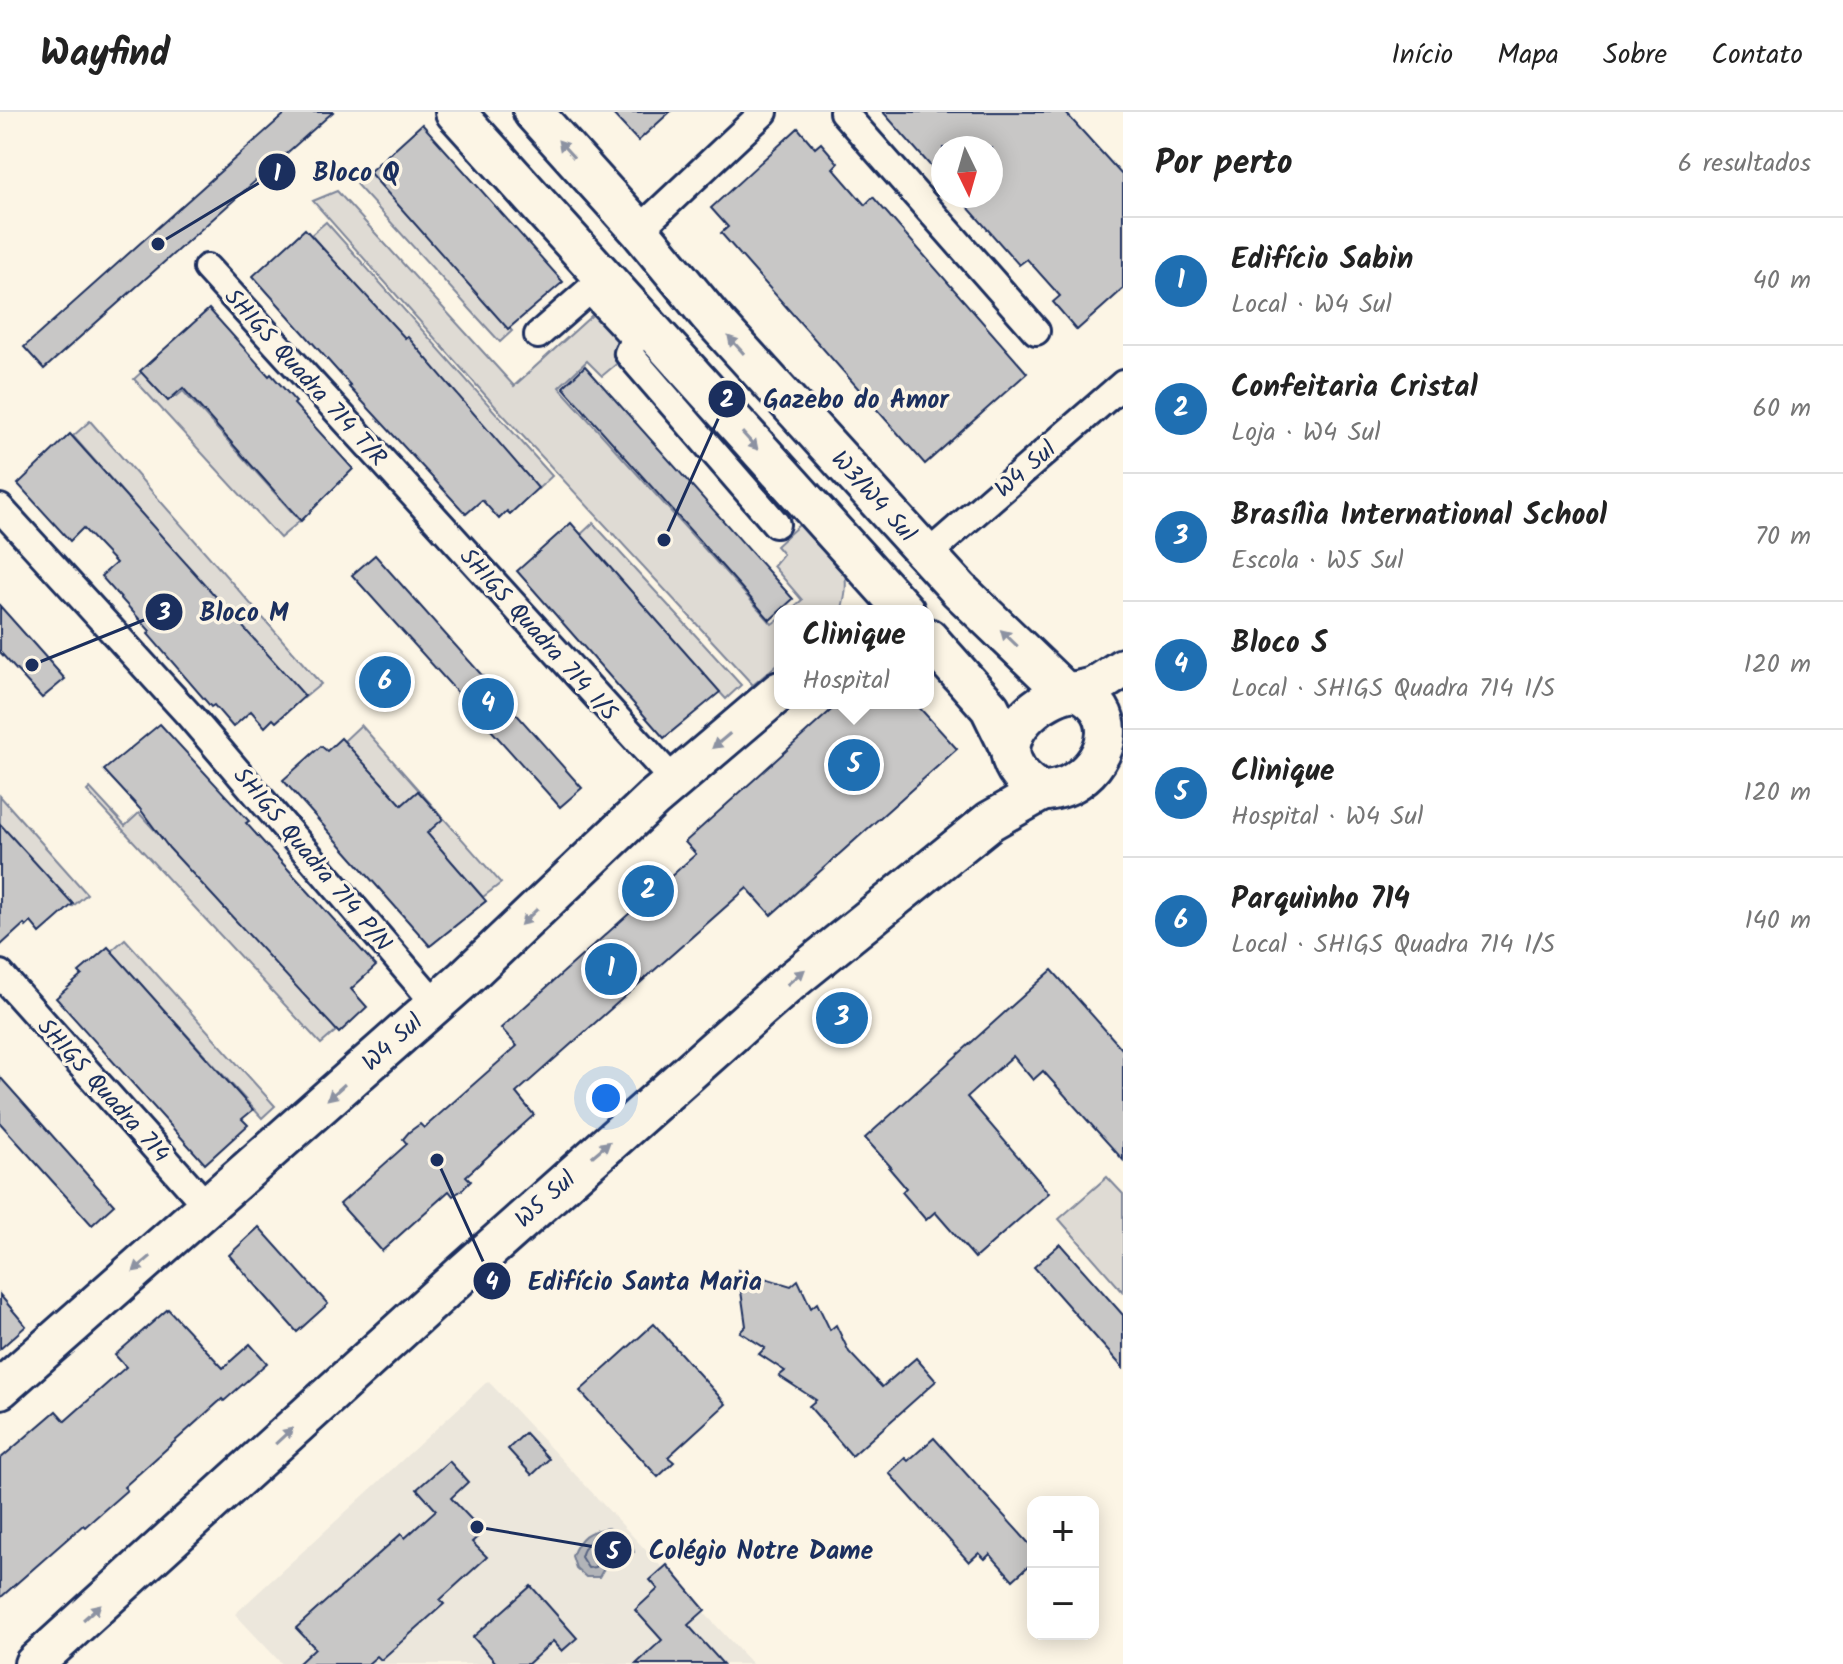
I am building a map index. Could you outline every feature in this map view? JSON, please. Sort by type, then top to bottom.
[{"type":"main road","points":[[455,112],[597,283],[668,351],[861,562],[882,605]]},
{"type":"main road","name":"W3/W4 Sul","points":[[533,112],[639,230],[709,315],[959,590],[1071,692]]},
{"type":"main road","points":[[668,351],[709,315]]},
{"type":"main road","points":[[890,605],[923,589],[939,587],[959,590]]},
{"type":"main road","points":[[934,645],[990,708],[1017,771],[1041,792],[1078,780],[1093,765],[1115,728],[1105,720],[1091,698],[1071,692]]},
{"type":"main road","points":[[1010,749],[1024,721],[1049,699],[1094,687],[1123,668]]},
{"type":"main road","name":"W4 Sul","points":[[0,1389],[465,978],[674,781],[774,696]]},
{"type":"main road","name":"W5 Sul","points":[[34,1664],[461,1275],[788,984],[990,821],[1041,792]]},
{"type":"street","points":[[639,230],[764,112]]},
{"type":"street","points":[[843,112],[1036,331]]},
{"type":"street","name":"SHIGS Quadra 714 T/R","points":[[207,268],[404,486]]},
{"type":"street","points":[[538,335],[597,283],[633,336],[628,353],[776,524]]},
{"type":"street","name":"W4 Sul","points":[[927,555],[1123,384]]},
{"type":"street","name":"SHIGS Quadra 714 I/S","points":[[404,486],[674,781]]},
{"type":"street","name":"SHIGS Quadra 714 P/N","points":[[0,508],[190,716],[435,1003]]},
{"type":"street","name":"SHIGS Quadra 714","points":[[0,974],[207,1206]]},
{"type":"shaded area","points":[[370,171],[512,331],[500,342],[356,184]]},
{"type":"shaded area","points":[[337,191],[514,386],[600,308],[638,346],[602,376],[587,361],[559,387],[772,624],[774,622],[774,667],[753,685],[495,406],[313,201]]},
{"type":"shaded area","points":[[326,222],[552,476],[538,489],[311,235]]},
{"type":"shaded area","points":[[155,360],[153,370],[177,396],[183,391],[300,521],[280,538],[134,379]]},
{"type":"shaded area","points":[[90,421],[321,684],[304,698],[73,436]]},
{"type":"shaded area","points":[[811,514],[835,548],[844,570],[846,582],[843,605],[796,605],[802,600],[773,566],[783,554],[776,546]]},
{"type":"shaded area","points":[[593,523],[741,685],[726,699],[578,537]]},
{"type":"shaded area","points":[[361,725],[501,883],[483,897],[344,741]]},
{"type":"shaded area","points":[[90,788],[125,826],[139,813],[337,1030],[321,1044],[87,791]]},
{"type":"shaded area","points":[[0,796],[87,894],[73,906],[0,825]]},
{"type":"shaded area","points":[[125,939],[275,1106],[262,1118],[111,951]]},
{"type":"shaded area","points":[[1107,1177],[1123,1194],[1123,1292],[1059,1219]]},
{"type":"shaded area","points":[[488,1381],[752,1664],[282,1664],[235,1614]]},
{"type":"water","points":[[609,1528],[632,1543],[634,1552],[606,1558],[606,1565],[599,1577],[586,1577],[576,1568],[572,1556],[575,1549],[585,1536]]},
{"type":"building","points":[[287,112],[333,112],[44,369],[24,347]]},
{"type":"building","points":[[611,112],[670,112],[638,141]]},
{"type":"building","points":[[883,112],[1065,112],[1123,176],[1123,289],[1077,330],[1053,302],[1060,296],[1027,259],[1019,265],[969,208],[1003,208],[1003,136],[931,136],[931,166]]},
{"type":"building","points":[[422,124],[563,282],[508,329],[369,172]]},
{"type":"building","points":[[798,128],[815,148],[821,143],[838,163],[833,168],[865,205],[873,197],[1027,373],[925,464],[721,233],[728,227],[711,208]]},
{"type":"building","points":[[305,229],[405,338],[407,336],[538,488],[510,514],[507,511],[499,519],[482,500],[466,514],[349,387],[253,276]]},
{"type":"building","points":[[209,309],[269,376],[271,374],[353,469],[301,521],[183,388],[168,401],[140,371]]},
{"type":"building","points":[[585,366],[793,599],[786,605],[774,605],[774,616],[770,620],[563,387]]},
{"type":"building","points":[[70,434],[305,696],[276,722],[273,719],[265,727],[251,711],[233,727],[214,705],[211,707],[101,576],[116,563],[83,528],[70,541],[18,484]]},
{"type":"building","points":[[571,523],[720,692],[664,738],[517,571]]},
{"type":"building","points":[[375,555],[582,788],[560,807],[352,575]]},
{"type":"building","points":[[0,606],[65,679],[42,698],[0,652]]},
{"type":"building","points":[[832,709],[921,709],[957,749],[771,915],[747,888],[516,1093],[534,1115],[466,1176],[471,1181],[462,1190],[453,1196],[449,1191],[382,1251],[340,1204],[407,1144],[403,1139],[409,1132],[420,1124],[424,1128],[517,1046],[501,1028],[696,854],[685,842]]},
{"type":"building","points":[[160,724],[376,966],[351,989],[367,1007],[339,1033],[169,848],[140,809],[104,770]]},
{"type":"building","points":[[341,738],[402,805],[418,791],[443,819],[427,833],[486,901],[430,946],[283,780],[321,746],[327,751]]},
{"type":"building","points":[[0,824],[73,904],[40,933],[31,922],[26,927],[24,924],[0,946]]},
{"type":"building","points":[[108,947],[253,1110],[242,1119],[248,1125],[205,1164],[56,998],[82,975],[79,972]]},
{"type":"building","points":[[1052,970],[1123,1050],[1123,1160],[1043,1071],[1033,1080],[1013,1056],[967,1097],[1049,1193],[975,1258],[935,1212],[926,1220],[902,1192],[906,1188],[891,1167],[865,1138]]},
{"type":"building","points":[[0,1077],[114,1205],[92,1225],[0,1123]]},
{"type":"building","points":[[259,1227],[328,1304],[297,1332],[229,1255]]},
{"type":"building","points":[[1060,1244],[1123,1315],[1123,1368],[1034,1267]]},
{"type":"building","points":[[738,1270],[791,1286],[798,1280],[811,1308],[817,1303],[830,1330],[836,1325],[849,1352],[882,1387],[916,1358],[936,1381],[852,1456],[809,1406],[816,1400],[779,1376],[785,1371],[759,1354],[765,1348],[740,1332],[746,1326]]},
{"type":"building","points":[[0,1295],[26,1326],[0,1349]]},
{"type":"building","points":[[168,1309],[223,1368],[250,1344],[267,1363],[124,1487],[127,1490],[85,1527],[83,1525],[0,1598],[0,1459],[56,1411],[65,1421],[126,1367],[115,1355]]},
{"type":"building","points":[[654,1324],[726,1404],[668,1457],[674,1462],[658,1477],[580,1391]]},
{"type":"building","points":[[525,1433],[549,1459],[532,1475],[508,1449]]},
{"type":"building","points":[[934,1438],[1027,1541],[1027,1567],[1013,1580],[990,1554],[985,1559],[979,1553],[969,1562],[889,1473],[905,1458],[908,1461]]},
{"type":"building","points":[[449,1461],[468,1482],[451,1498],[483,1532],[472,1542],[487,1557],[440,1600],[444,1604],[381,1660],[377,1656],[368,1664],[298,1664],[315,1648],[296,1628],[401,1534],[405,1538],[436,1510],[417,1489]]},
{"type":"building","points":[[667,1565],[705,1610],[688,1625],[723,1664],[636,1664],[662,1640],[635,1610],[658,1589],[650,1580]]},
{"type":"building","points":[[531,1586],[577,1638],[562,1651],[553,1641],[528,1664],[497,1664],[473,1637]]},
{"type":"place","name":"Bloco Q","points":[[158,244]]},
{"type":"place","name":"Gazebo do Amor","points":[[664,540]]},
{"type":"place","name":"Bloco M","points":[[32,665]]},
{"type":"place","name":"Parquinho 714","points":[[385,682]]},
{"type":"place","name":"Bloco S","points":[[488,704]]},
{"type":"place","name":"Clinique","points":[[854,765]]},
{"type":"place","name":"Confeitaria Cristal","points":[[648,891]]},
{"type":"place","name":"Edifício Sabin","points":[[611,969]]},
{"type":"place","name":"Brasília International School","points":[[842,1018]]},
{"type":"place","name":"Edifício Santa Maria","points":[[437,1160]]},
{"type":"place","name":"Colégio Notre Dame","points":[[477,1527]]}]
